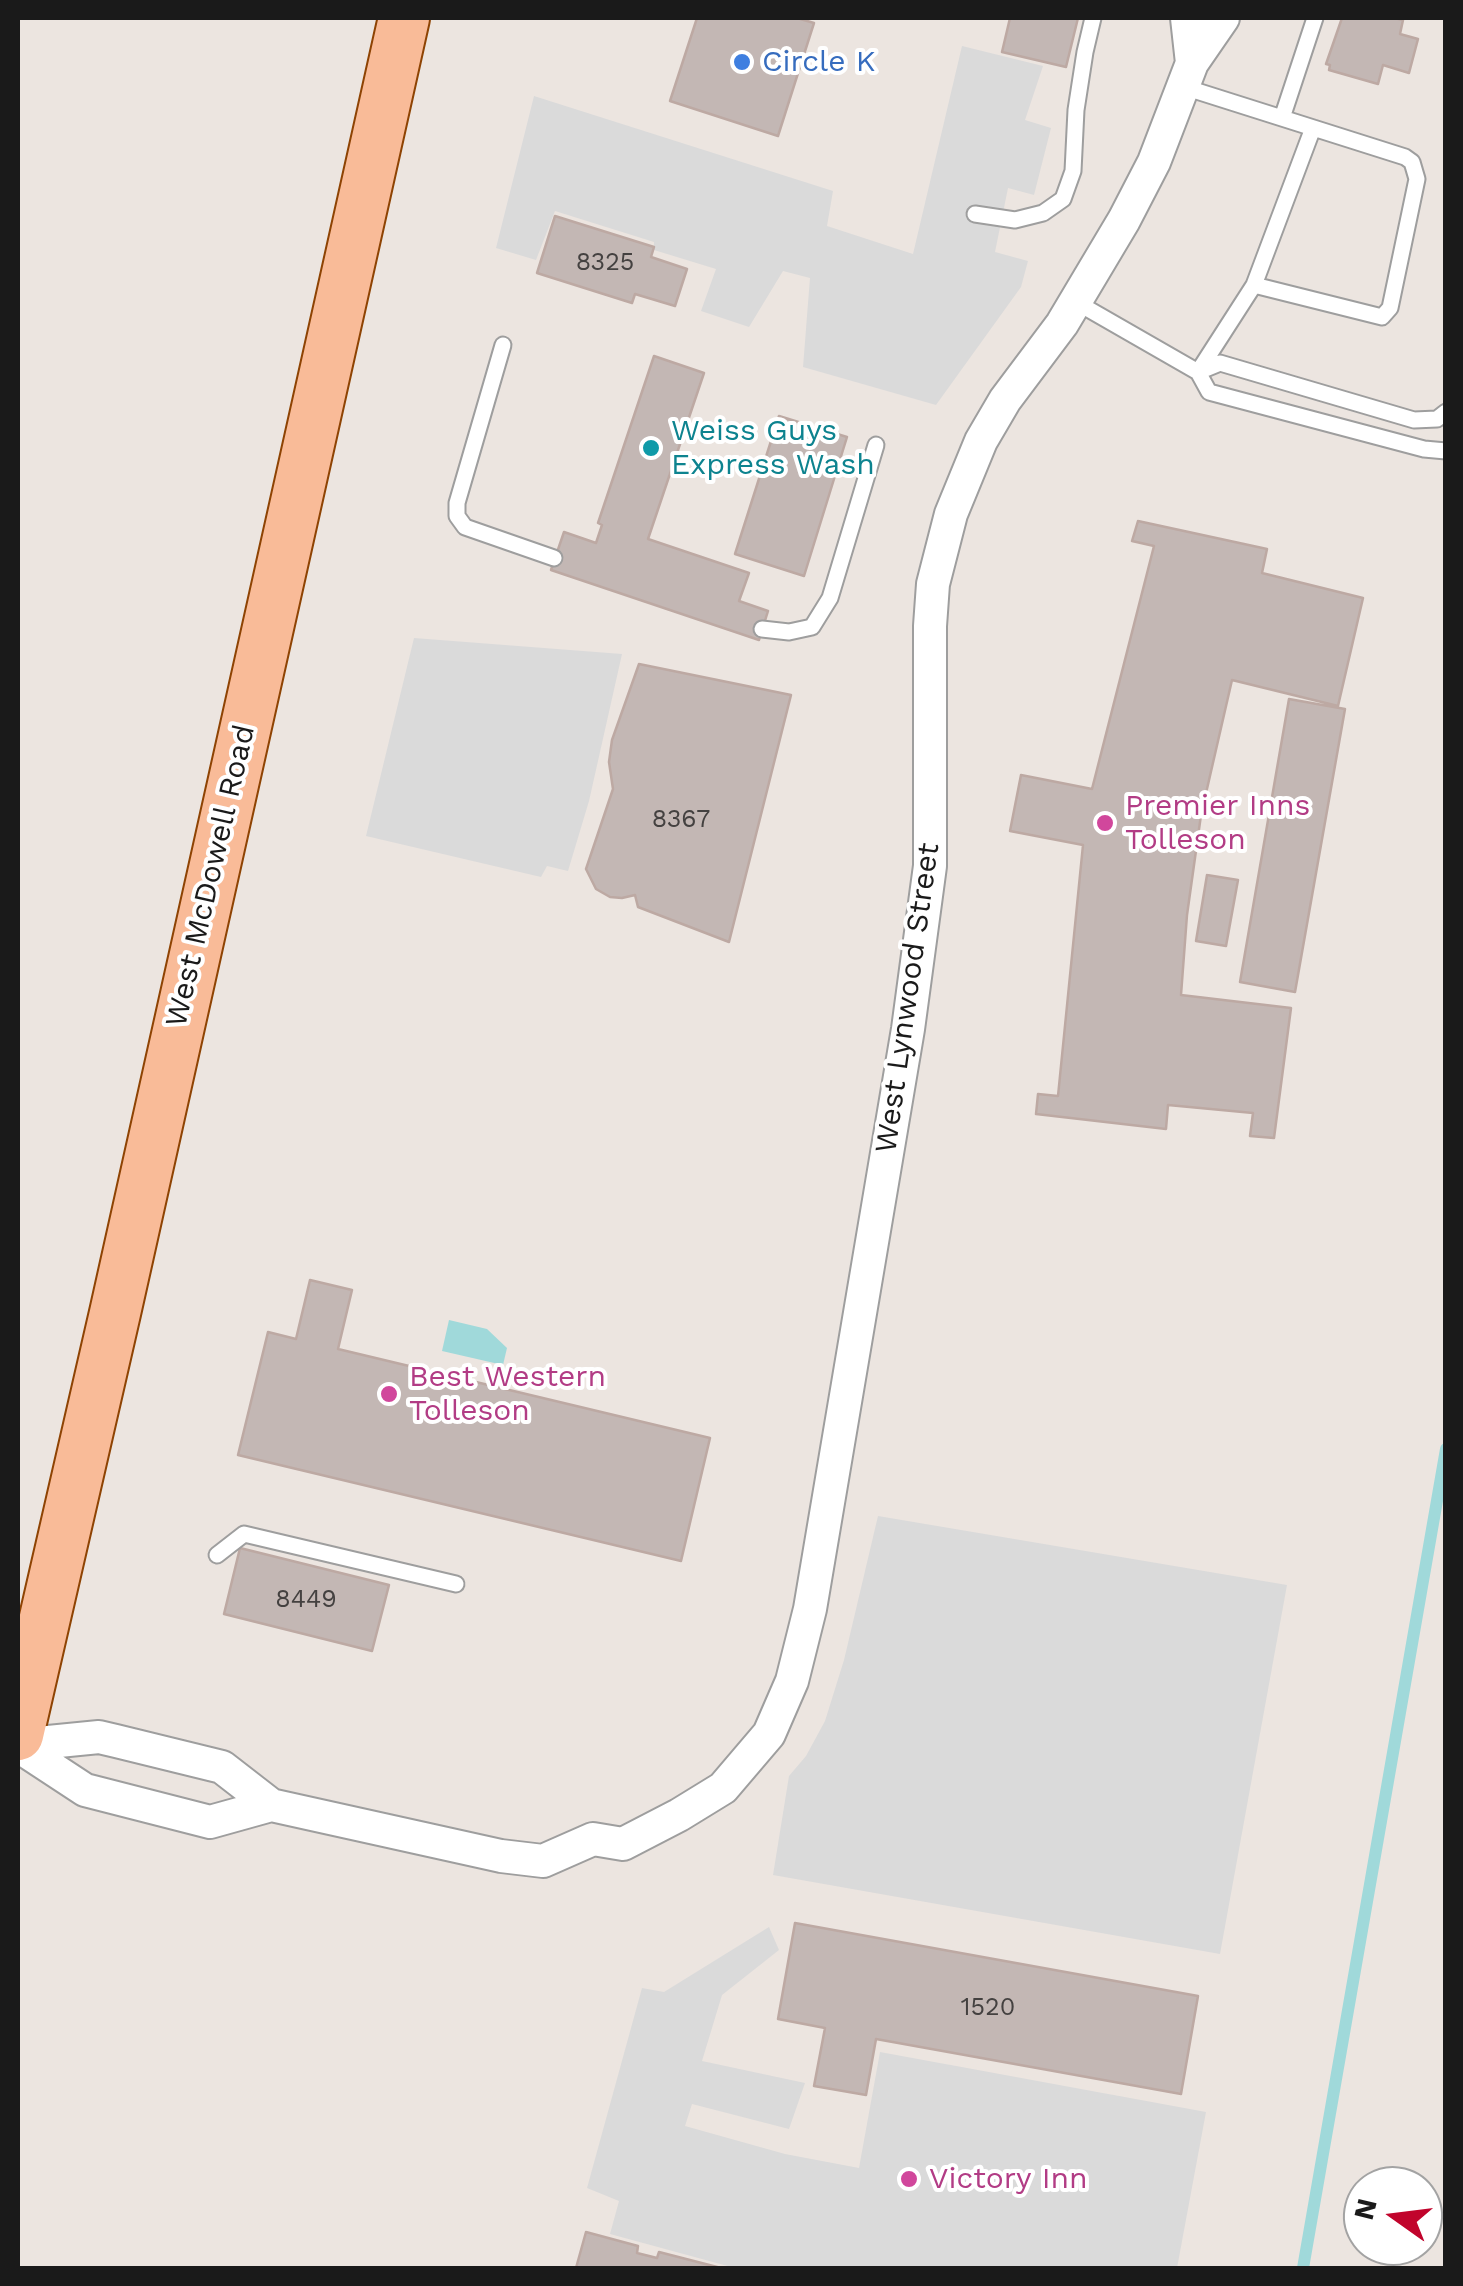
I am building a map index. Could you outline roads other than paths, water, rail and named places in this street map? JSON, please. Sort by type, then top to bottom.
[{"type":"main road","name":"West McDowell Road","points":[[18,1735],[404,18]]},
{"type":"street","name":"West Lynwood Street","points":[[1187,18],[1188,75]]},
{"type":"street","name":"West Lynwood Street","points":[[271,1805],[501,1856],[543,1860],[592,1839],[623,1844],[679,1816],[723,1788],[769,1734],[792,1681],[810,1610],[908,1029],[930,866],[933,584],[951,514],[981,441],[1005,400],[1062,324],[1124,220],[1154,162],[1188,75],[1223,18]]},
{"type":"street","points":[[18,1746],[99,1737],[116,1740],[222,1767],[271,1805]]},
{"type":"street","points":[[18,1746],[86,1790],[210,1822],[271,1805]]},
{"type":"lane","points":[[974,214],[1015,220],[1044,213],[1062,199],[1073,171],[1076,110],[1093,18]]},
{"type":"lane","points":[[1282,118],[1315,18]]},
{"type":"lane","points":[[1188,75],[1282,118],[1412,162],[1417,180],[1390,308],[1382,316],[1254,285]]},
{"type":"lane","points":[[1198,372],[1254,285],[1313,128]]},
{"type":"lane","points":[[1076,302],[1198,372],[1209,392],[1424,449],[1446,451]]},
{"type":"lane","points":[[503,345],[457,503],[457,516],[465,527],[554,558]]},
{"type":"lane","points":[[1198,372],[1220,363],[1414,420],[1437,418],[1446,412]]},
{"type":"lane","points":[[762,629],[789,632],[812,627],[830,598],[876,444]]},
{"type":"lane","points":[[217,1555],[244,1534],[456,1584]]},
{"type":"water","points":[[449,1320],[487,1329],[507,1348],[503,1365],[442,1351]]},
{"type":"waterway","points":[[1303,2268],[1446,1449]]},
{"type":"place","name":"Circle K","points":[[742,62]]},
{"type":"place","name":"Weiss Guys Express Wash","points":[[651,448]]},
{"type":"place","name":"Premier Inns Tolleson","points":[[1105,823]]},
{"type":"place","name":"Best Western Tolleson","points":[[389,1394]]},
{"type":"place","name":"Victory Inn","points":[[909,2179]]}]
